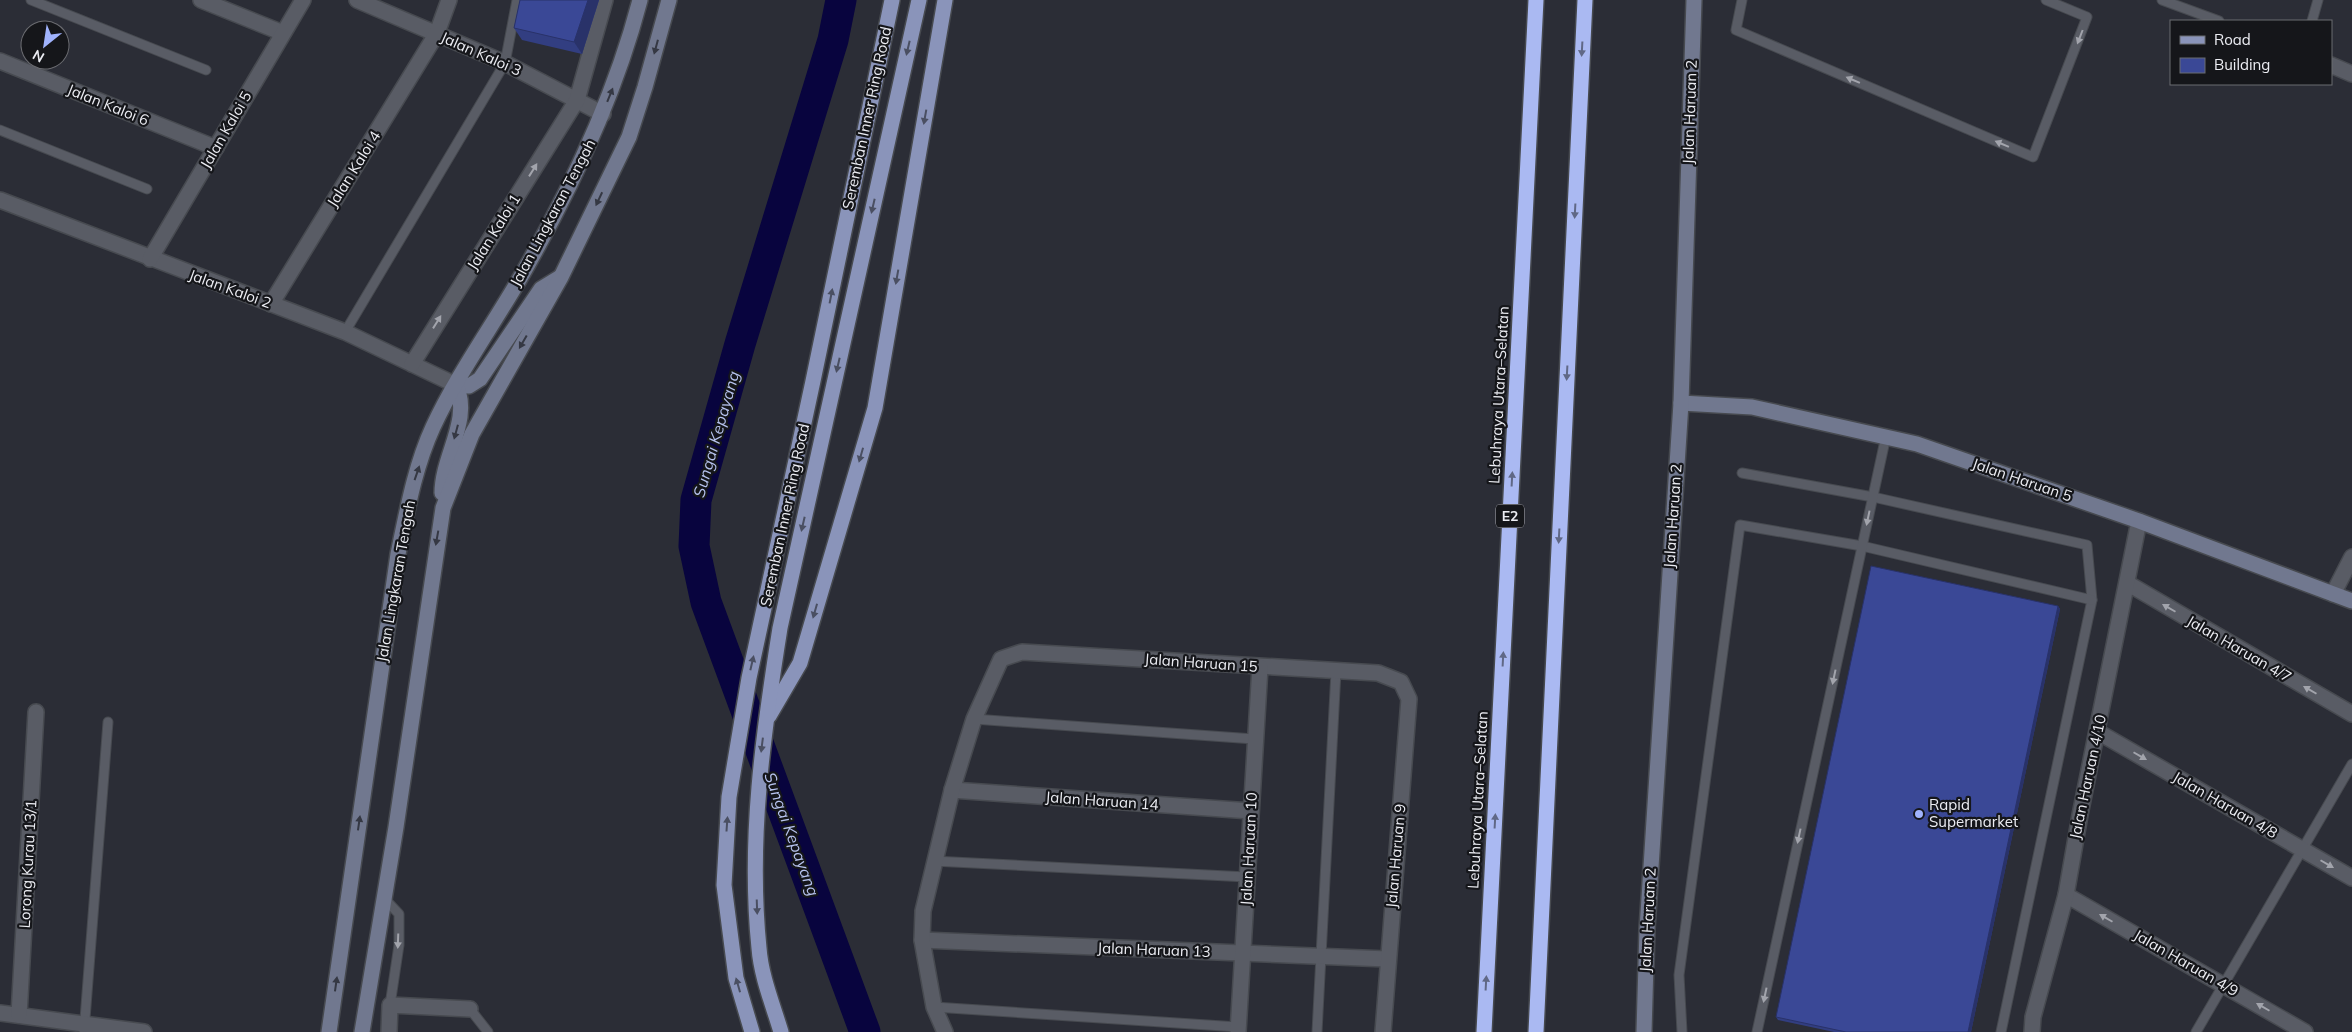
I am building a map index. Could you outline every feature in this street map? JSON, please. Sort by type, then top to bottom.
[{"type":"highway","name":"Lebuhraya Utara–Selatan","points":[[1484,1032],[1536,0]]},
{"type":"highway","points":[[1536,1032],[1585,0]]},
{"type":"main road","name":"Seremban Inner Ring Road","points":[[752,1032],[736,978],[724,885],[729,797],[749,678],[892,0]]},
{"type":"main road","name":"Seremban Inner Ring Road","points":[[780,1032],[759,949],[755,845],[759,771],[765,724],[780,628],[919,0]]},
{"type":"main road","points":[[765,724],[800,663],[875,408],[945,0]]},
{"type":"street","points":[[201,0],[283,32]]},
{"type":"street","name":"Jalan Kaloi 5","points":[[150,259],[303,0]]},
{"type":"street","name":"Jalan Kaloi 3","points":[[357,0],[505,63],[602,114]]},
{"type":"street","name":"Jalan Kaloi 4","points":[[271,304],[437,34],[449,0]]},
{"type":"street","name":"Jalan Kaloi 1","points":[[412,364],[577,100],[605,0]]},
{"type":"street","name":"Jalan Lingkaran Tengah","points":[[329,1032],[398,554],[412,488],[433,427],[524,272],[602,114],[615,82],[640,0]]},
{"type":"street","points":[[442,508],[472,434],[561,277],[629,136],[645,88],[669,0]]},
{"type":"street","name":"Jalan Haruan 2","points":[[1644,1032],[1647,929],[1681,403],[1694,0]]},
{"type":"street","name":"Jalan Kaloi 6","points":[[0,61],[216,148]]},
{"type":"street","points":[[2332,64],[2352,74]]},
{"type":"street","name":"Jalan Kaloi 2","points":[[0,200],[150,259],[345,332],[456,385]]},
{"type":"street","points":[[362,1032],[384,898],[442,508],[444,470],[457,433],[462,405],[456,385],[469,386],[480,379],[541,289],[561,277]]},
{"type":"street","name":"Jalan Haruan 5","points":[[1681,403],[1752,407],[1917,444],[2140,521],[2352,601]]},
{"type":"street","name":"Jalan Haruan 4/10","points":[[2032,1032],[2033,1016],[2066,895],[2080,815],[2140,521]]},
{"type":"street","points":[[2333,594],[2352,556]]},
{"type":"street","name":"Jalan Haruan 4/7","points":[[2127,583],[2352,714]]},
{"type":"street","name":"Jalan Haruan 15","points":[[974,719],[1001,659],[1022,652],[1378,673],[1400,682]]},
{"type":"street","name":"Jalan Haruan 10","points":[[1238,1029],[1252,811],[1254,739],[1260,667]]},
{"type":"street","name":"Jalan Haruan 9","points":[[1383,1032],[1387,959],[1409,699],[1400,682]]},
{"type":"street","name":"Lorong Kurau 13/1","points":[[19,1015],[36,712]]},
{"type":"street","points":[[945,1032],[934,1007],[922,940],[922,911],[952,790],[974,719]]},
{"type":"street","name":"Jalan Haruan 4/8","points":[[2098,732],[2352,878]]},
{"type":"street","name":"Jalan Haruan 14","points":[[952,790],[1252,811]]},
{"type":"street","name":"Jalan Haruan 4/9","points":[[2066,895],[2305,1032]]},
{"type":"street","name":"Jalan Haruan 13","points":[[922,940],[1387,959]]},
{"type":"street","points":[[389,1032],[390,1005],[470,1009]]},
{"type":"street","points":[[0,1013],[84,1028],[144,1032]]},
{"type":"lane","points":[[31,0],[206,70]]},
{"type":"lane","points":[[345,332],[505,63],[518,0]]},
{"type":"lane","points":[[1742,0],[1736,30],[2033,157],[2087,17],[2046,0]]},
{"type":"lane","points":[[2162,0],[2216,20]]},
{"type":"lane","points":[[2312,20],[2318,0]]},
{"type":"lane","points":[[0,130],[147,189]]},
{"type":"lane","points":[[1756,1032],[1886,436]]},
{"type":"lane","points":[[1742,473],[1872,497],[2087,545],[2092,600],[2002,1032]]},
{"type":"lane","points":[[1682,1032],[1679,975],[1740,525],[1862,546],[2092,600]]},
{"type":"lane","points":[[1317,1032],[1336,671]]},
{"type":"lane","points":[[974,719],[1254,739]]},
{"type":"lane","points":[[84,1028],[108,722]]},
{"type":"lane","points":[[2196,1032],[2352,764]]},
{"type":"lane","points":[[933,861],[1247,878]]},
{"type":"lane","points":[[384,898],[399,914],[399,945],[390,1005]]},
{"type":"lane","points":[[934,1007],[1238,1029]]},
{"type":"lane","points":[[470,1009],[488,1032]]},
{"type":"building","points":[[520,0],[588,0],[574,42],[514,28]]},
{"type":"building","name":"Rapid Supermarket","points":[[1871,566],[2058,606],[1968,1032],[1846,1032],[1776,1017]]},
{"type":"waterway","name":"Sungai Kepayang","points":[[841,0],[833,40],[740,344],[696,500],[694,546],[706,602],[865,1032]]},
{"type":"place","name":"Rapid Supermarket","points":[[1919,814]]}]
